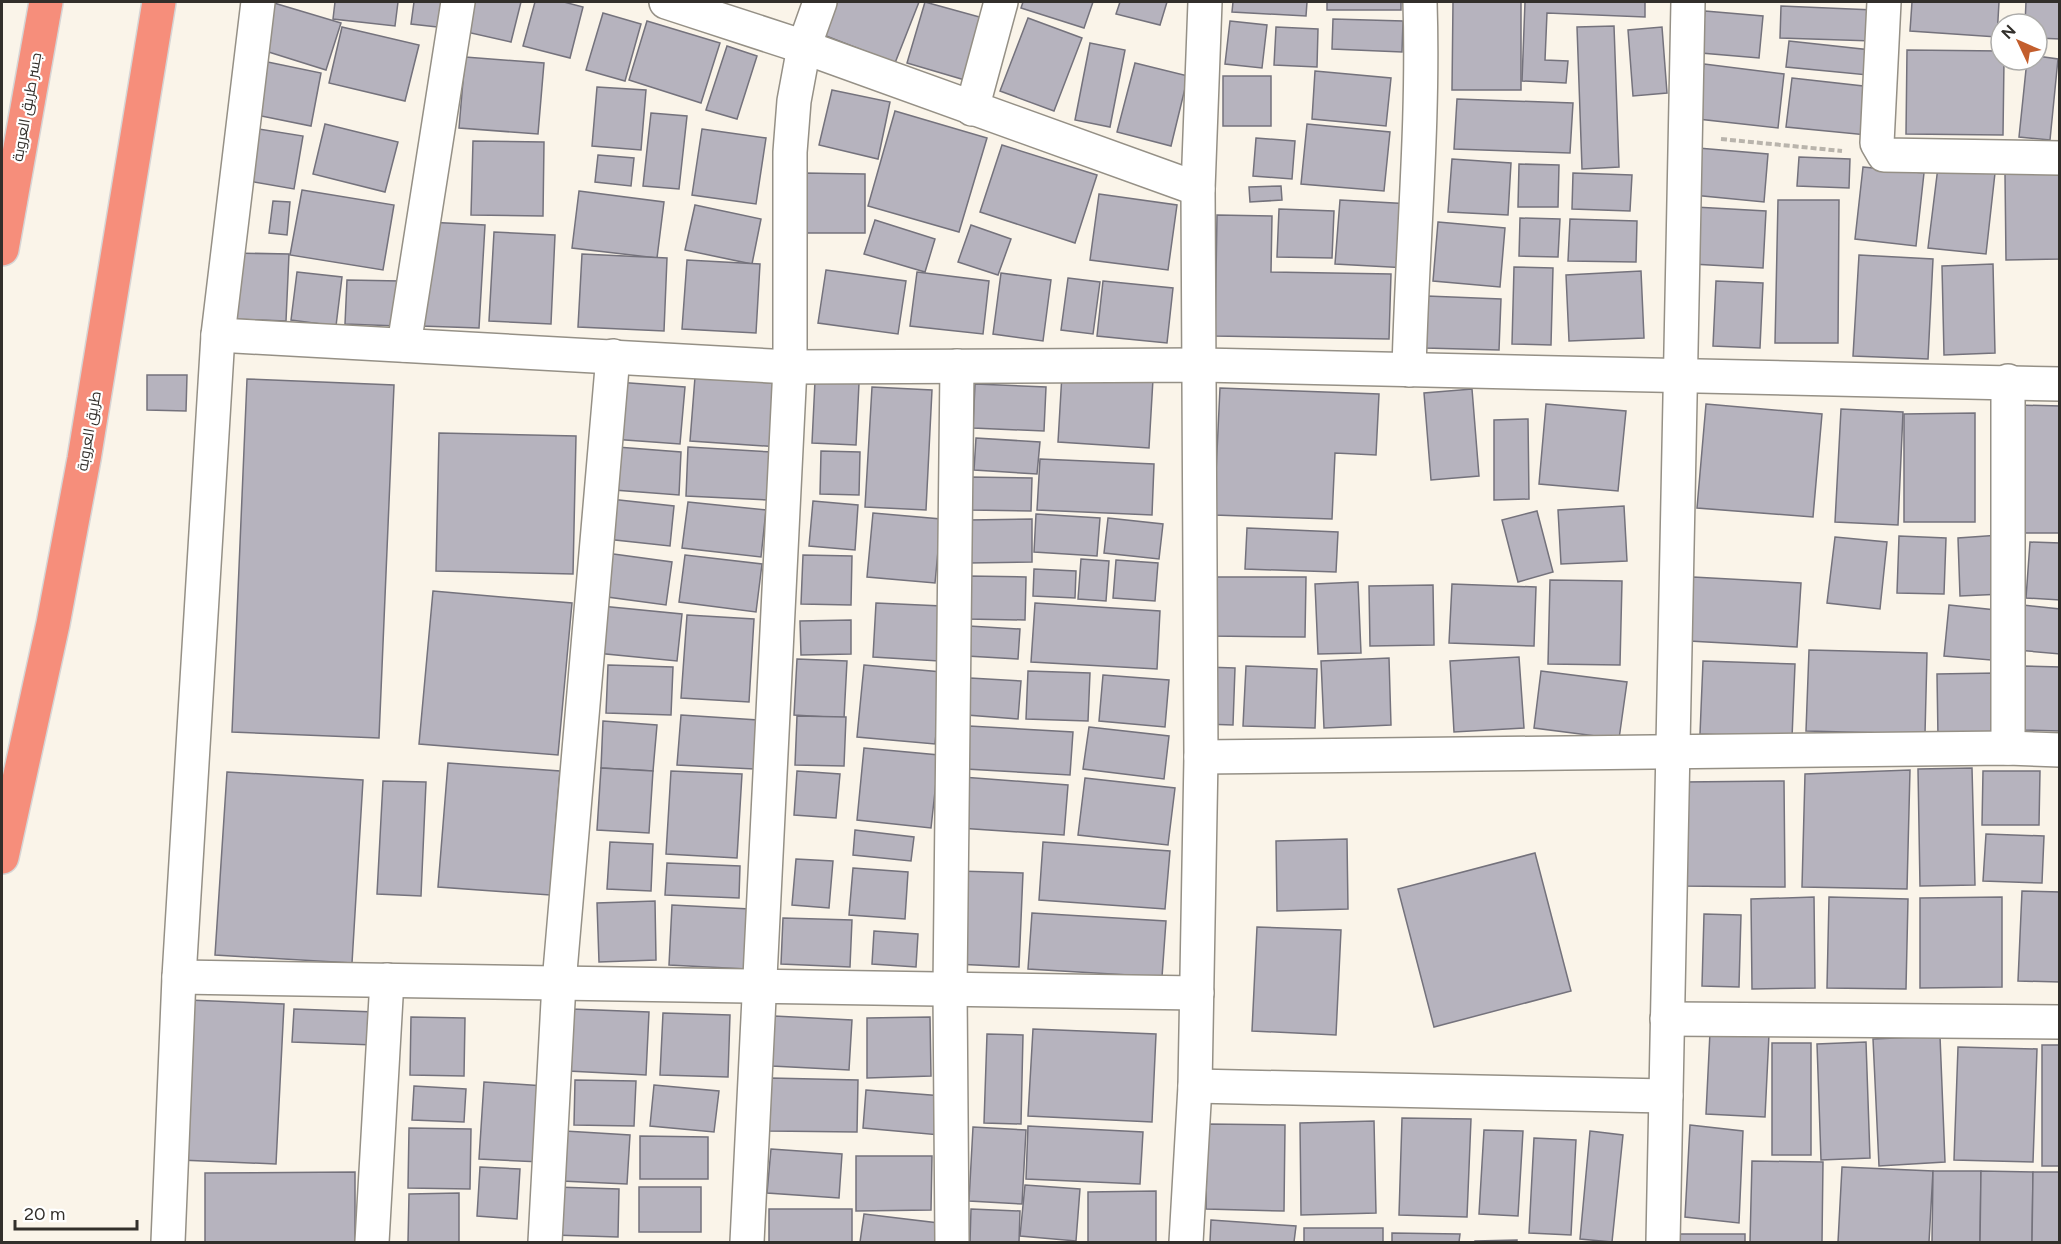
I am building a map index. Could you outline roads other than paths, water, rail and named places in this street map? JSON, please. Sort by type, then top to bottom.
[{"type":"highway","name":"جسر طريق العروبة","points":[[2,249],[46,2]]},
{"type":"highway","name":"طريق العروبة","points":[[2,857],[48,647],[84,459],[159,2]]},
{"type":"street","points":[[168,1242],[179,977],[218,335],[258,2]]},
{"type":"street","points":[[404,345],[458,2]]},
{"type":"street","points":[[666,2],[804,47],[1198,189]]},
{"type":"street","points":[[747,1242],[790,367],[790,152],[794,101],[804,47],[820,2]]},
{"type":"street","points":[[972,109],[1001,2]]},
{"type":"street","points":[[1186,1242],[1195,1086],[1201,757],[1201,365],[1198,189],[1205,2]]},
{"type":"street","points":[[1409,370],[1412,250],[1423,81],[1420,2]]},
{"type":"street","points":[[1663,1242],[1688,2]]},
{"type":"street","points":[[1884,2],[1878,143],[1884,155],[2060,158]]},
{"type":"street","points":[[218,335],[790,367],[1201,365],[2008,381],[2060,384]]},
{"type":"street","points":[[545,1242],[559,983],[613,356]]},
{"type":"street","points":[[952,1242],[950,989],[957,366]]},
{"type":"street","points":[[2008,381],[2008,748]]},
{"type":"street","points":[[1201,757],[2008,748],[2060,750]]},
{"type":"street","points":[[179,977],[1197,993]]},
{"type":"street","points":[[372,1242],[387,980]]},
{"type":"street","points":[[1667,1019],[2060,1022]]},
{"type":"street","points":[[1195,1086],[1666,1096]]}]
